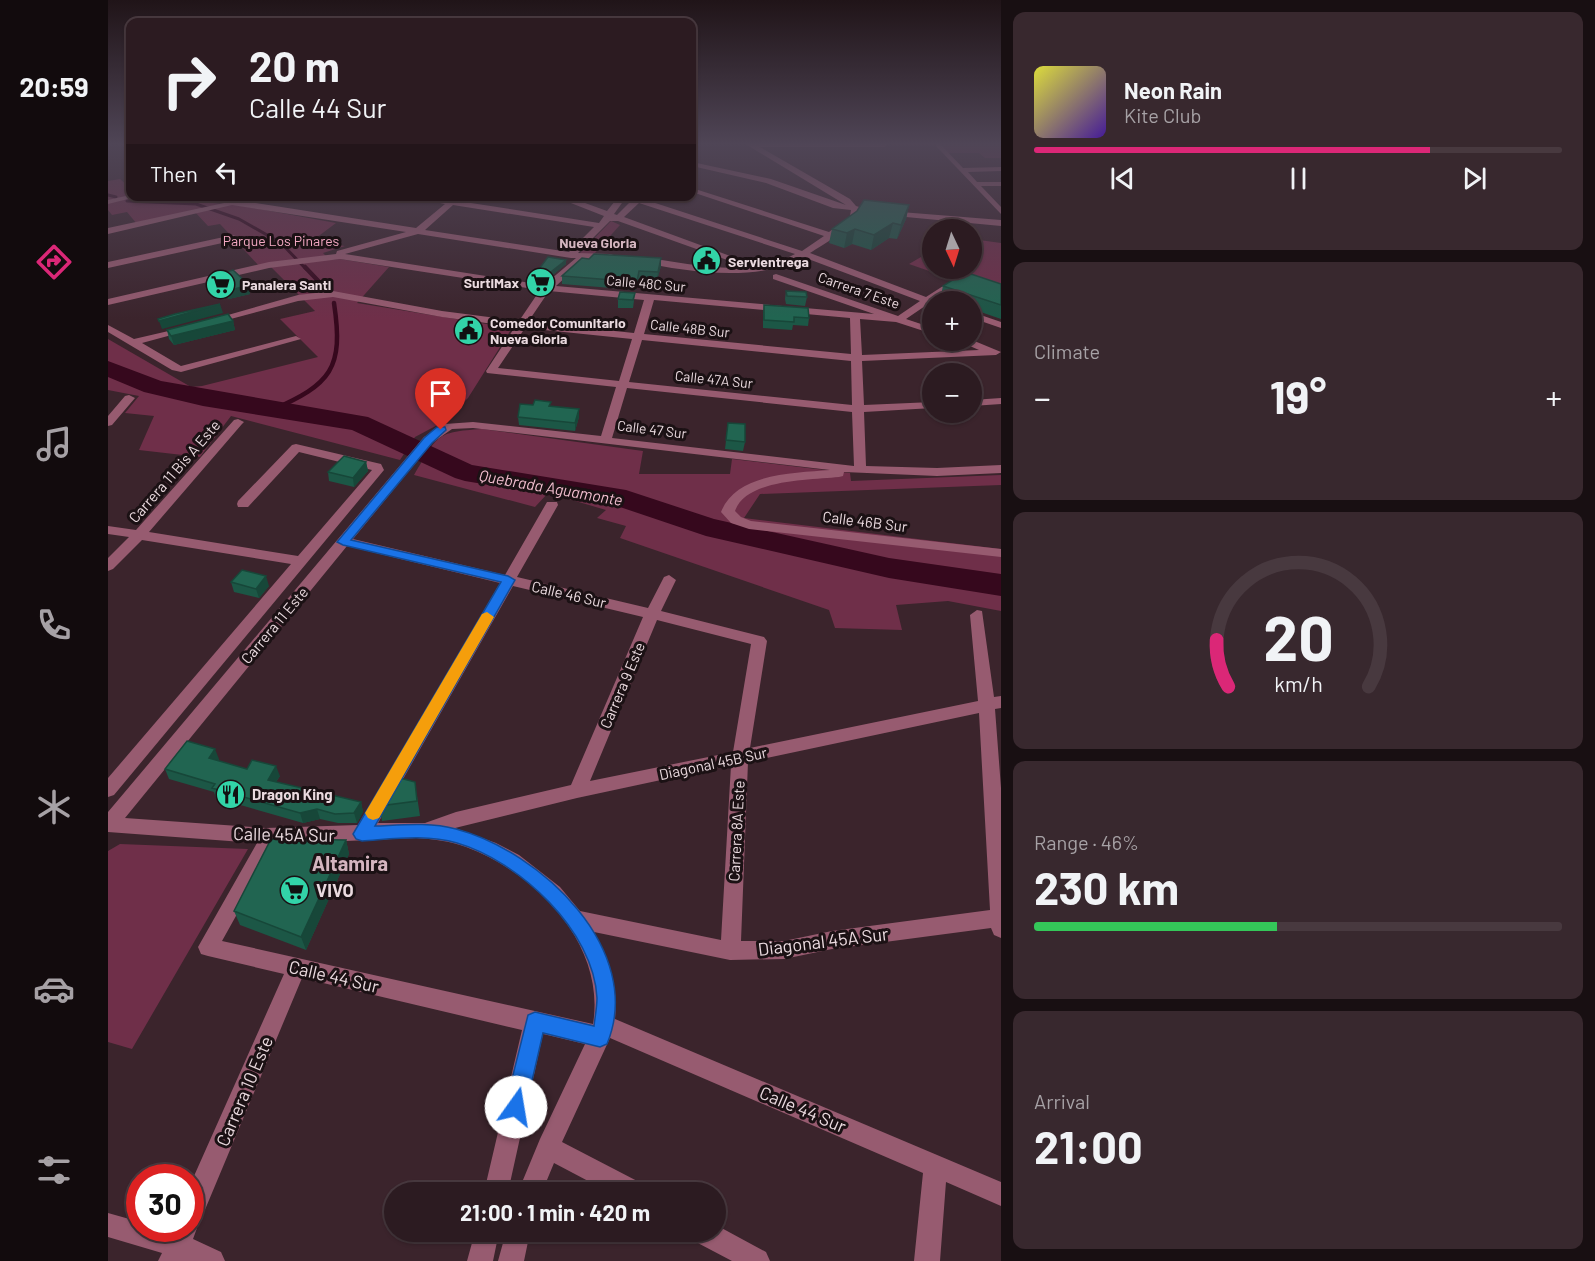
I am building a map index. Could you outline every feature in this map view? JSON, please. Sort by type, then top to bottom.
[{"type":"street","points":[[224,201],[572,255],[620,258]]},
{"type":"street","points":[[439,201],[609,220]]},
{"type":"street","points":[[568,201],[609,220],[761,269]]},
{"type":"street","points":[[609,220],[620,201]]},
{"type":"street","points":[[572,255],[609,220],[636,201]]},
{"type":"street","points":[[649,201],[922,298]]},
{"type":"street","points":[[725,201],[830,235]]},
{"type":"street","points":[[820,201],[855,210],[1001,223]]},
{"type":"street","points":[[847,201],[855,210]]},
{"type":"street","points":[[991,201],[1001,212]]},
{"type":"street","points":[[108,231],[237,203]]},
{"type":"street","points":[[108,302],[277,263],[327,256],[418,231],[452,203]]},
{"type":"street","points":[[632,259],[761,269],[779,265],[802,254],[852,220],[855,210]]},
{"type":"street","points":[[108,265],[233,238]]},
{"type":"street","name":"Calle 48C Sur","points":[[327,256],[346,256],[530,287],[899,319]]},
{"type":"street","points":[[524,325],[547,287],[555,283],[573,262],[586,257]]},
{"type":"street","name":"Carrera 7 Este","points":[[776,277],[922,327]]},
{"type":"street","points":[[943,291],[957,281]]},
{"type":"street","name":"Calle 48B Sur","points":[[132,343],[312,295],[352,296],[442,315],[524,325],[856,358],[999,353]]},
{"type":"street","points":[[606,439],[650,297]]},
{"type":"street","points":[[899,319],[922,305]]},
{"type":"street","points":[[855,314],[860,470]]},
{"type":"street","points":[[982,318],[1001,325]]},
{"type":"street","name":"Calle 47A Sur","points":[[524,325],[491,371],[857,409],[922,406]]},
{"type":"street","points":[[108,328],[176,368],[186,368],[296,339]]},
{"type":"street","points":[[982,347],[999,353]]},
{"type":"street","points":[[108,423],[129,398]]},
{"type":"street","points":[[982,402],[1001,401]]},
{"type":"street","name":"Carrera 11 Bis A Este","points":[[108,566],[140,534],[238,422]]},
{"type":"street","name":"Calle 47 Sur","points":[[441,430],[449,426],[473,424],[860,470],[937,472],[1001,469]]},
{"type":"street","name":"Carrera 11 Este","points":[[108,824],[428,440],[441,430]]},
{"type":"street","name":"Carrera 11 Este","points":[[108,790],[378,470],[377,467],[301,448],[292,450],[243,504]]},
{"type":"street","name":"Calle 47 Sur","points":[[729,514],[728,508],[734,497],[754,485],[860,470]]},
{"type":"street","points":[[937,472],[1001,480]]},
{"type":"street","points":[[362,834],[552,505]]},
{"type":"street","name":"Calle 46B Sur","points":[[729,514],[736,520],[749,525],[1001,553]]},
{"type":"street","points":[[108,530],[302,561]]},
{"type":"street","name":"Calle 46 Sur","points":[[343,542],[759,641]]},
{"type":"street","name":"Carrera 9 Este","points":[[577,791],[652,614],[669,580]]},
{"type":"street","points":[[977,615],[994,704],[1001,921]]},
{"type":"street","name":"Carrera 8A Este","points":[[730,951],[740,758],[759,641]]},
{"type":"street","name":"Diagonal 45B Sur","points":[[426,831],[456,820],[577,791],[994,704]]},
{"type":"street","name":"Calle 45A Sur","points":[[108,824],[271,836],[426,831],[456,836],[499,854],[537,879],[575,919]]},
{"type":"street","name":"Calle 44 Sur","points":[[271,836],[208,947],[535,1021],[602,1031],[1001,1194]]},
{"type":"street","points":[[534,1182],[602,1031],[607,999],[603,979],[588,939],[575,919]]},
{"type":"street","name":"Diagonal 45A Sur","points":[[575,919],[730,951],[784,950],[832,940],[1001,921]]},
{"type":"street","name":"Carrera 10 Este","points":[[204,1183],[297,967]]},
{"type":"street","points":[[498,1182],[535,1021]]},
{"type":"street","points":[[548,1147],[613,1182]]},
{"type":"street","points":[[927,1261],[935,1166]]},
{"type":"street","points":[[108,1225],[178,1245],[212,1261]]},
{"type":"street","points":[[480,1261],[485,1242]]},
{"type":"street","points":[[512,1261],[516,1242]]},
{"type":"street","points":[[722,1242],[757,1261]]},
{"type":"green space","name":"Parque Los Pinares","points":[[108,201],[189,201],[237,205],[336,223],[312,241],[345,246],[323,253],[330,260],[340,259],[389,267],[357,303],[512,328],[468,398],[445,421],[415,437],[400,460],[231,416],[200,457],[139,450],[154,416],[125,413],[139,396],[108,390],[108,339],[191,387],[202,386],[318,357],[280,319],[315,311],[269,265],[260,267],[220,224],[208,226],[195,212],[137,224],[127,212],[112,215],[108,210]]},
{"type":"green space","points":[[611,221],[620,225],[594,254],[579,254]]},
{"type":"green space","points":[[982,240],[1001,243],[1001,296],[952,279],[982,279]]},
{"type":"green space","points":[[922,256],[922,269],[909,264]]},
{"type":"green space","points":[[482,429],[643,451],[639,474],[730,474],[732,459],[850,473],[851,481],[1001,475],[1001,485],[760,494],[744,518],[1001,549],[1001,611],[948,601],[896,605],[902,630],[835,628],[829,610],[620,538],[626,526],[597,518],[606,510],[548,493],[535,507],[414,475],[433,444],[439,439],[454,432]]},
{"type":"green space","points":[[120,844],[248,849],[132,1049],[108,1042],[108,851]]},
{"type":"building","points":[[863,201],[909,205],[901,225],[893,223],[874,235],[855,229],[847,233],[832,229],[857,211]]},
{"type":"building","points":[[594,254],[661,258],[658,272],[639,271],[637,282],[562,276],[582,258],[589,259]]},
{"type":"building","points":[[548,257],[566,260],[543,278],[533,277]]},
{"type":"building","points":[[233,270],[249,285],[227,291],[212,276]]},
{"type":"building","points":[[982,278],[1001,284],[1001,305],[982,299],[982,291],[958,291],[943,286],[954,279]]},
{"type":"building","points":[[786,291],[806,292],[807,297],[787,296]]},
{"type":"building","points":[[620,292],[635,293],[633,300],[618,299]]},
{"type":"building","points":[[220,304],[159,321],[158,319],[175,314]]},
{"type":"building","points":[[764,305],[808,308],[809,318],[794,317],[794,322],[764,320]]},
{"type":"building","points":[[228,314],[233,321],[171,336],[167,330]]},
{"type":"building","points":[[535,400],[551,402],[549,406],[579,409],[575,423],[518,417],[520,404],[533,405]]},
{"type":"building","points":[[728,423],[745,424],[745,442],[726,440]]},
{"type":"building","points":[[344,456],[366,462],[353,478],[328,472]]},
{"type":"building","points":[[242,570],[266,576],[256,589],[231,582]]},
{"type":"building","points":[[187,741],[215,749],[209,758],[247,769],[252,760],[276,766],[268,780],[361,802],[354,813],[335,814],[317,809],[300,813],[212,788],[215,784],[165,769]]},
{"type":"building","points":[[396,777],[415,782],[417,801],[379,806]]},
{"type":"building","name":"VIVO","points":[[271,839],[346,840],[301,937],[234,911]]},
{"type":"waterway","points":[[127,201],[196,204],[239,219],[281,243],[306,269]]},
{"type":"waterway","points":[[305,267],[324,287]]},
{"type":"waterway","points":[[272,410],[308,392],[329,372],[337,344],[334,303]]},
{"type":"waterway","name":"Quebrada Aguamonte","points":[[108,368],[153,387],[203,398],[359,423],[465,472],[626,499],[706,527],[889,568],[1001,585]]},
{"type":"slow traffic","points":[[373,813],[487,617]]},
{"type":"place","name":"Servientrega","points":[[707,261]]},
{"type":"place","name":"SurtiMax","points":[[540,282]]},
{"type":"place","name":"Panalera Santi","points":[[221,284]]},
{"type":"place","name":"Comedor Comunitario Nueva Gloria","points":[[469,330]]},
{"type":"place","name":"Dragon King","points":[[231,794]]},
{"type":"place","name":"VIVO","points":[[295,890]]},
{"type":"district","name":"Nueva Gloria","points":[[598,242]]},
{"type":"district","name":"Altamira","points":[[350,863]]},
{"type":"route","points":[[441,430],[428,440],[343,542],[508,580],[362,834],[426,831],[456,836],[478,844],[518,865],[537,879],[575,919],[588,939],[598,960],[607,999],[600,1037],[535,1021],[516,1107]]}]
